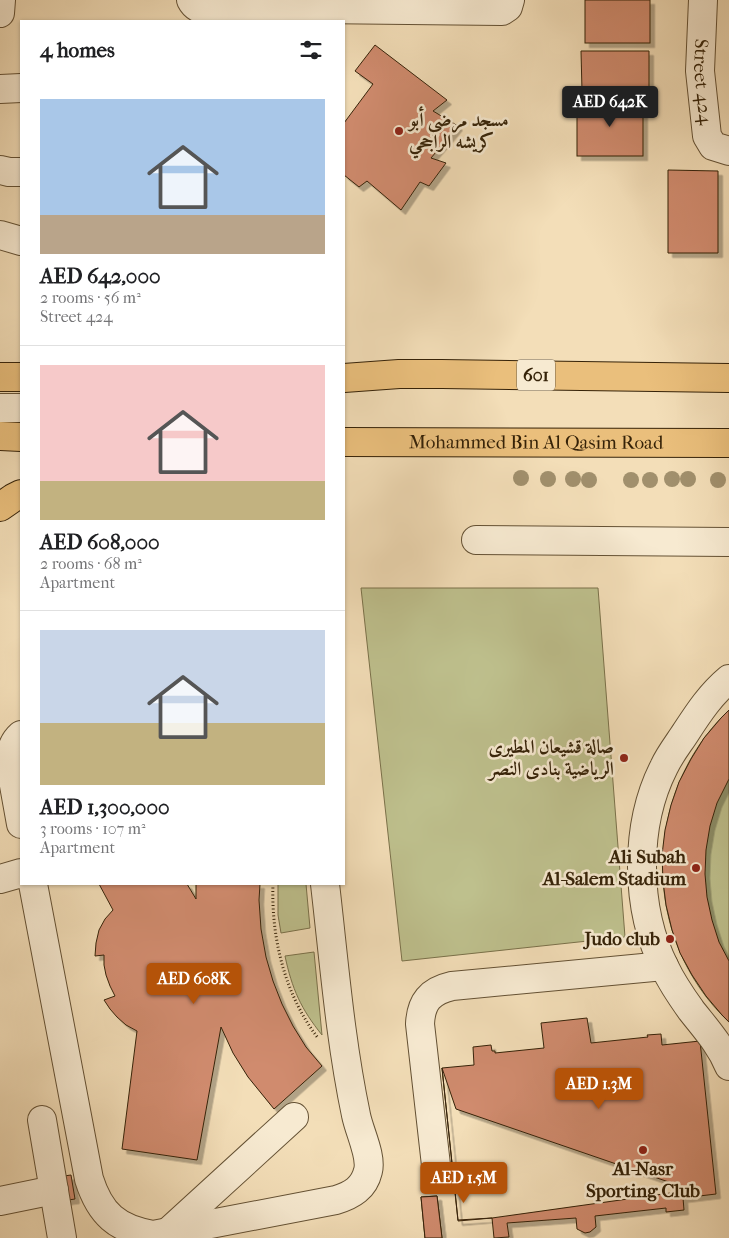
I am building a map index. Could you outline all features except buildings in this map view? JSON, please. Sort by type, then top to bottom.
[{"type":"main road","name":"601","points":[[348,374],[729,378]]},
{"type":"main road","points":[[0,436],[20,437]]},
{"type":"main road","name":"Mohammed Bin Al Qasim Road","points":[[345,442],[729,443]]},
{"type":"main road","points":[[0,506],[20,494]]},
{"type":"street","points":[[0,13],[1,0]]},
{"type":"street","points":[[190,0],[200,9],[209,11],[314,5],[502,11],[508,7],[510,0]]},
{"type":"street","name":"Street 424","points":[[704,0],[700,71],[706,136],[714,146],[729,151]]},
{"type":"street","points":[[0,89],[20,88]]},
{"type":"street","points":[[0,170],[20,172]]},
{"type":"street","points":[[0,235],[20,241]]},
{"type":"street","points":[[0,408],[20,408]]},
{"type":"street","points":[[476,540],[729,542]]},
{"type":"street","points":[[729,679],[711,696],[664,766],[647,814],[642,866],[643,892],[647,917],[654,942],[664,966],[691,1010],[717,1043],[729,1066]]},
{"type":"street","points":[[20,736],[12,746],[10,754],[20,818]]},
{"type":"street","points":[[0,880],[20,873]]},
{"type":"street","points":[[0,888],[20,882]]},
{"type":"street","points":[[33,885],[93,1193],[101,1207],[111,1218],[124,1227],[153,1235],[348,1197],[358,1190],[365,1180],[369,1169],[368,1157],[357,1118],[348,1072],[325,885]]},
{"type":"street","points":[[437,1174],[420,1024],[420,1015],[428,998],[443,988],[452,986],[664,966]]},
{"type":"street","points":[[168,1232],[294,1118]]},
{"type":"street","points":[[42,1120],[62,1238]]},
{"type":"street","points":[[0,1201],[54,1190]]},
{"type":"path","points":[[273,885],[274,922],[283,968],[291,991],[319,1040]]},
{"type":"green space","points":[[361,588],[598,588],[625,937],[402,961]]},
{"type":"green space","name":"Ali Subah Al-Salem Stadium","points":[[729,710],[729,1022],[700,988],[679,950],[667,909],[663,866],[667,823],[679,782],[700,744]]},
{"type":"green space","points":[[278,885],[306,885],[310,928],[281,933],[278,915]]},
{"type":"green space","points":[[314,952],[322,1035],[298,998],[285,956]]},
{"type":"place","name":"مسجد مرضي أبو كريشه الراجحي","points":[[399,131]]},
{"type":"place","name":"صالة قشيعان المطيرى الرياضية بنادى النصر","points":[[624,758]]},
{"type":"place","name":"Ali Subah Al-Salem Stadium","points":[[696,868]]},
{"type":"place","name":"Judo club","points":[[670,939]]},
{"type":"place","name":"Al-Nasr Sporting Club","points":[[643,1150]]}]
